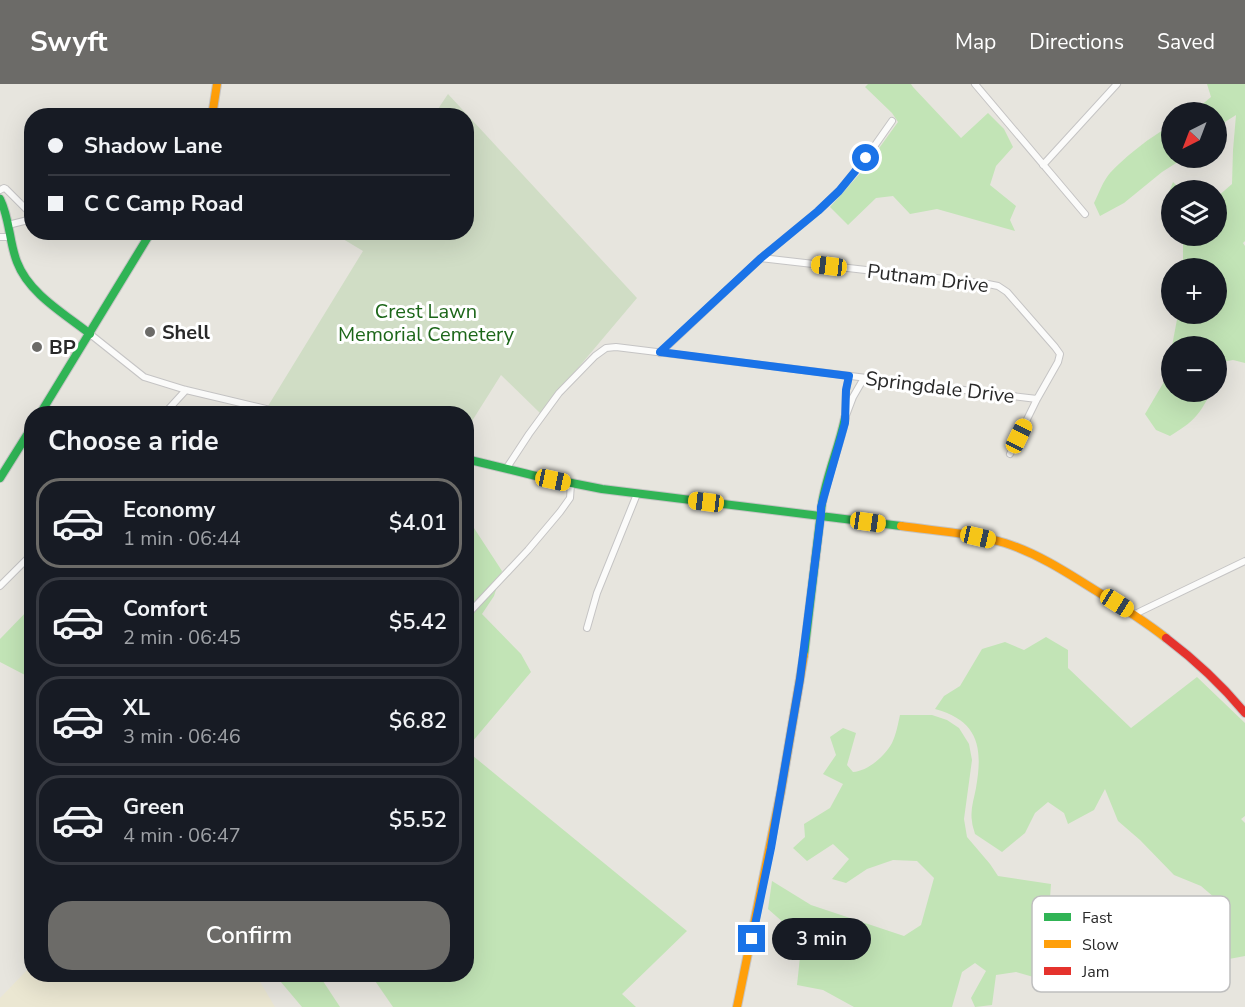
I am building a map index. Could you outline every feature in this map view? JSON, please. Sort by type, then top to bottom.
[{"type":"street","points":[[213,108],[217,84]]},
{"type":"street","points":[[975,84],[1086,214]]},
{"type":"street","points":[[1043,165],[1118,84]]},
{"type":"street","points":[[660,352],[761,258],[839,191],[892,121]]},
{"type":"street","points":[[0,190],[6,189],[24,207]]},
{"type":"street","points":[[0,199],[4,205],[17,264],[29,285],[140,374],[164,384],[254,406]]},
{"type":"street","points":[[8,225],[24,220]]},
{"type":"street","points":[[0,237],[10,237]]},
{"type":"street","points":[[45,406],[146,240]]},
{"type":"street","name":"Putnam Drive","points":[[761,258],[998,286],[1007,291],[1060,354],[1010,454]]},
{"type":"street","name":"Springdale Drive","points":[[506,469],[559,393],[606,348],[660,352],[1037,399]]},
{"type":"street","points":[[846,418],[846,390],[849,376]]},
{"type":"street","points":[[737,1007],[771,848],[803,661],[821,507],[853,397],[864,378]]},
{"type":"street","points":[[171,406],[186,390]]},
{"type":"street","points":[[0,478],[24,440]]},
{"type":"street","points":[[474,461],[571,484],[637,494],[821,515],[969,536],[1007,544],[1027,551],[1057,567],[1158,630],[1215,679],[1245,713]]},
{"type":"street","points":[[474,607],[561,513],[570,498],[571,484]]},
{"type":"street","points":[[587,628],[597,592],[637,494]]},
{"type":"street","points":[[1135,614],[1245,561]]},
{"type":"street","points":[[0,586],[24,562]]},
{"type":"shaded area","points":[[24,973],[24,982],[260,982],[275,1007],[0,1007],[0,998]]},
{"type":"green space","points":[[868,84],[911,84],[961,138],[988,113],[1004,129],[1013,147],[996,166],[990,185],[1016,206],[1010,220],[1015,231],[937,209],[910,214],[893,196],[876,198],[848,225],[830,207],[864,169],[898,122],[892,113],[865,87]]},
{"type":"green space","points":[[1207,84],[1245,84],[1245,241],[1243,243],[1245,246],[1245,363],[1227,361],[1227,336],[1174,336],[1176,324],[1227,324],[1227,258],[1183,258],[1183,246],[1227,246],[1227,188],[1232,184],[1236,115],[1227,121],[1227,102],[1205,102],[1211,97]]},
{"type":"green space","name":"Crest Lawn Memorial Cemetery","points":[[448,94],[461,108],[439,108]]},
{"type":"green space","name":"Crest Lawn Memorial Cemetery","points":[[474,122],[637,298],[540,413],[501,375],[474,418],[474,406],[268,406],[363,251],[345,240],[474,240]]},
{"type":"green space","points":[[1161,132],[1161,168],[1168,168],[1124,203],[1100,216],[1094,203],[1103,183],[1123,160]]},
{"type":"green space","points":[[1161,387],[1161,402],[1206,402],[1195,418],[1170,436],[1156,430],[1145,414]]},
{"type":"green space","points":[[474,528],[502,571],[494,596],[482,614],[521,654],[531,672],[474,740]]},
{"type":"green space","points":[[24,614],[24,674],[0,662],[0,639]]},
{"type":"green space","points":[[1046,637],[1068,650],[1068,668],[1131,728],[1197,677],[1245,723],[1245,816],[1241,819],[1245,823],[1245,956],[1230,959],[1230,896],[1213,896],[1201,886],[1174,875],[1118,821],[1105,789],[1094,810],[1068,824],[1064,813],[1048,802],[1035,813],[1025,833],[1002,852],[975,834],[972,813],[979,760],[975,738],[961,721],[935,709],[944,696],[960,686],[982,649],[1005,642],[1024,650]]},
{"type":"green space","points":[[900,715],[932,715],[947,720],[959,728],[969,744],[972,760],[964,819],[967,837],[998,876],[1051,884],[1050,896],[1032,896],[1032,977],[1016,972],[996,975],[992,1005],[975,1007],[971,998],[986,971],[975,963],[962,972],[952,1007],[854,1007],[823,990],[797,985],[800,957],[792,930],[768,909],[772,881],[811,905],[904,936],[921,925],[934,878],[917,861],[893,860],[867,869],[846,883],[832,879],[849,859],[833,844],[807,861],[793,848],[805,837],[804,824],[830,808],[843,784],[823,774],[836,755],[830,737],[843,728],[856,733],[847,765],[853,772],[864,769],[881,758],[895,737]]},
{"type":"green space","points":[[474,757],[687,931],[622,994],[636,1007],[393,1007],[376,982],[474,982]]},
{"type":"green space","points":[[281,982],[324,982],[340,1007],[302,1007]]},
{"type":"traffic: fast","points":[[0,199],[6,214],[14,254],[30,284],[39,294],[90,334]]},
{"type":"traffic: fast","points":[[45,406],[146,240]]},
{"type":"traffic: fast","points":[[804,655],[822,503],[845,418]]},
{"type":"traffic: fast","points":[[0,478],[24,440]]},
{"type":"traffic: fast","points":[[474,461],[602,489],[901,526]]},
{"type":"traffic: slow","points":[[213,108],[217,84]]},
{"type":"traffic: slow","points":[[901,526],[979,537],[1005,543],[1028,552],[1109,599],[1166,638]]},
{"type":"traffic: slow","points":[[737,1007],[781,791],[804,655]]},
{"type":"traffic: jam","points":[[1166,638],[1208,673],[1245,713]]},
{"type":"place","name":"Shell","points":[[150,332]]},
{"type":"place","name":"BP","points":[[37,347]]},
{"type":"route","points":[[752,939],[771,848],[803,661],[821,507],[845,423],[846,390],[849,376],[660,352],[761,258],[818,211],[839,191],[866,158]]}]
